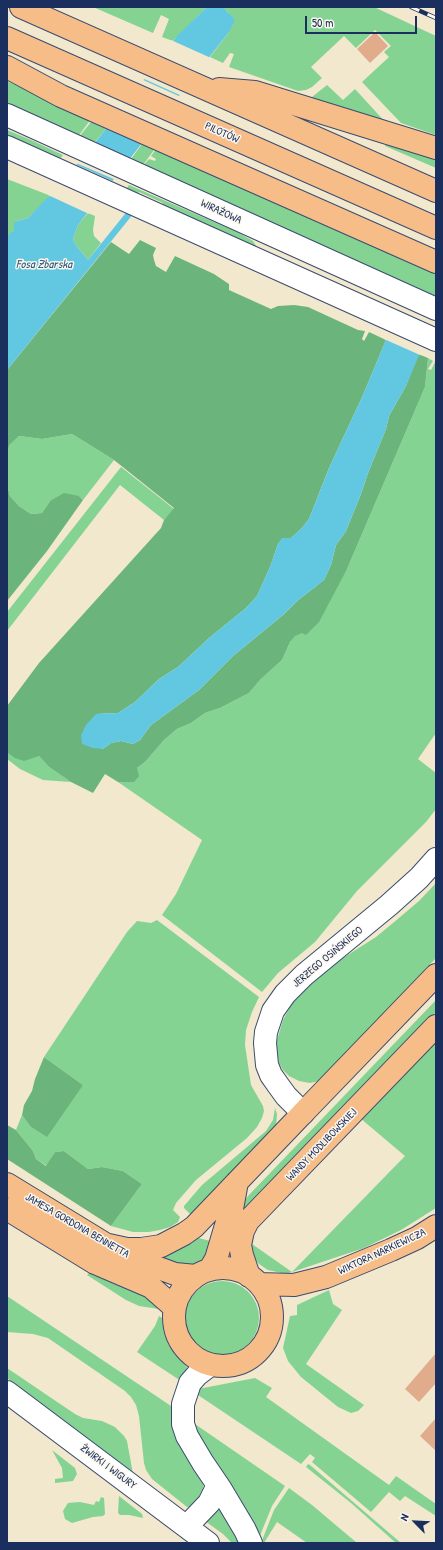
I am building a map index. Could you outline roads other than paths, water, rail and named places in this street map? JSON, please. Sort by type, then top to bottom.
[{"type":"main road","points":[[21,7],[436,191]]},
{"type":"main road","name":"PILOTÓW","points":[[7,38],[436,228]]},
{"type":"main road","points":[[7,67],[61,96],[436,262]]},
{"type":"main road","points":[[203,88],[255,92],[436,148]]},
{"type":"main road","points":[[104,1244],[141,1249],[162,1246],[194,1227],[436,976]]},
{"type":"main road","name":"WANDY MODLIBOWSKIEJ","points":[[254,1280],[240,1250],[240,1241],[245,1226],[436,1026]]},
{"type":"main road","points":[[203,1273],[230,1269],[254,1280],[268,1296],[272,1320],[271,1328],[266,1341],[261,1348],[248,1359],[233,1365],[210,1365],[196,1359],[181,1342],[174,1322],[175,1308],[180,1292],[186,1285],[203,1273],[216,1260],[226,1222],[232,1209],[237,1182]]},
{"type":"main road","name":"JAMESA GORDONA BENNETTA","points":[[7,1184],[104,1244],[137,1260],[175,1274],[203,1273]]},
{"type":"main road","name":"JAMESA GORDONA BENNETTA","points":[[7,1209],[95,1263],[151,1287],[175,1308]]},
{"type":"main road","name":"WIKTORA NARKIEWICZA","points":[[254,1280],[294,1285],[326,1277],[417,1238],[436,1226]]},
{"type":"main road","name":"WIKTORA NARKIEWICZA","points":[[272,1320],[287,1302],[326,1277]]},
{"type":"street","name":"WIRAŻOWA","points":[[7,115],[436,309]]},
{"type":"street","points":[[7,147],[436,340]]},
{"type":"street","name":"JERZEGO OSIŃSKIEGO","points":[[303,1113],[278,1085],[271,1075],[267,1065],[265,1055],[266,1032],[273,1011],[285,994],[304,975],[389,905],[419,878],[436,859]]},
{"type":"street","points":[[210,1365],[197,1375],[190,1383],[185,1395],[182,1414],[183,1424],[187,1436],[245,1530],[251,1543]]},
{"type":"street","name":"ŻWIRKI I WIGURY","points":[[7,1392],[188,1526],[208,1543]]},
{"type":"street","points":[[188,1526],[209,1503],[218,1485]]},
{"type":"water","name":"Fosa Zbarska","points":[[207,7],[223,7],[235,20],[229,32],[78,225],[73,239],[75,244],[88,260],[137,199],[142,203],[7,370],[7,239],[10,233],[14,231],[14,223],[28,218],[47,198],[51,196],[106,129],[178,35]]},
{"type":"water","points":[[415,288],[421,289],[436,296],[436,315],[406,386],[389,416],[386,429],[361,494],[346,531],[336,545],[331,565],[324,580],[233,656],[199,690],[151,725],[140,740],[133,744],[121,741],[111,743],[103,749],[93,748],[82,744],[81,735],[86,725],[96,714],[118,713],[135,702],[159,679],[178,667],[209,638],[246,608],[257,596],[278,544],[282,538],[291,538],[309,519],[329,468],[363,395],[386,340]]},
{"type":"railway","points":[[411,7],[436,18]]}]
